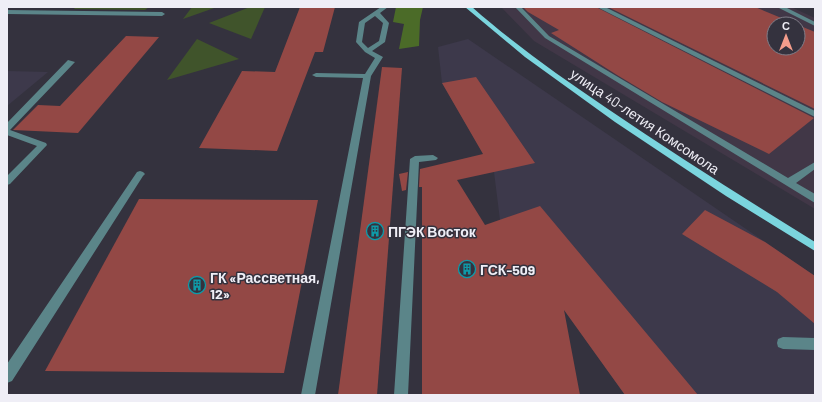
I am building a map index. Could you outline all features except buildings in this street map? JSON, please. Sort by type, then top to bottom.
[{"type":"main road","name":"улица 40-летия Комсомола","points":[[468,7],[490,28],[526,55],[668,154],[815,247]]},
{"type":"street","points":[[308,395],[367,76],[379,57],[367,51],[359,42],[362,22],[385,7]]},
{"type":"street","points":[[518,7],[547,38],[815,199]]},
{"type":"street","points":[[600,7],[815,114]]},
{"type":"street","points":[[780,7],[815,24]]},
{"type":"street","points":[[7,12],[162,14]]},
{"type":"street","points":[[367,51],[382,42],[386,23],[376,13]]},
{"type":"street","points":[[7,128],[71,62]]},
{"type":"street","points":[[316,75],[367,76]]},
{"type":"street","points":[[7,132],[43,145],[7,182]]},
{"type":"street","points":[[401,395],[415,159],[433,158]]},
{"type":"street","points":[[788,183],[815,165]]},
{"type":"street","points":[[7,376],[140,174]]},
{"type":"street","points":[[783,343],[815,344]]},
{"type":"shaded area","points":[[501,7],[791,7],[815,18],[815,209],[534,41]]},
{"type":"shaded area","points":[[468,39],[815,276],[815,395],[625,395],[500,220],[494,172],[442,83],[438,47]]},
{"type":"shaded area","points":[[7,71],[48,72],[7,106]]},
{"type":"green space","points":[[76,7],[149,7],[145,10],[74,9]]},
{"type":"green space","points":[[192,7],[217,7],[183,19]]},
{"type":"green space","points":[[250,7],[265,7],[251,39],[209,23]]},
{"type":"green space","points":[[396,7],[423,7],[420,20],[419,46],[399,49],[404,24],[393,22]]},
{"type":"green space","points":[[197,39],[239,59],[167,80]]},
{"type":"place","name":"ПГЭК Восток","points":[[375,231]]},
{"type":"place","name":"ГСК-509","points":[[467,269]]},
{"type":"place","name":"ГК «Рассветная, 12»","points":[[197,285]]}]
